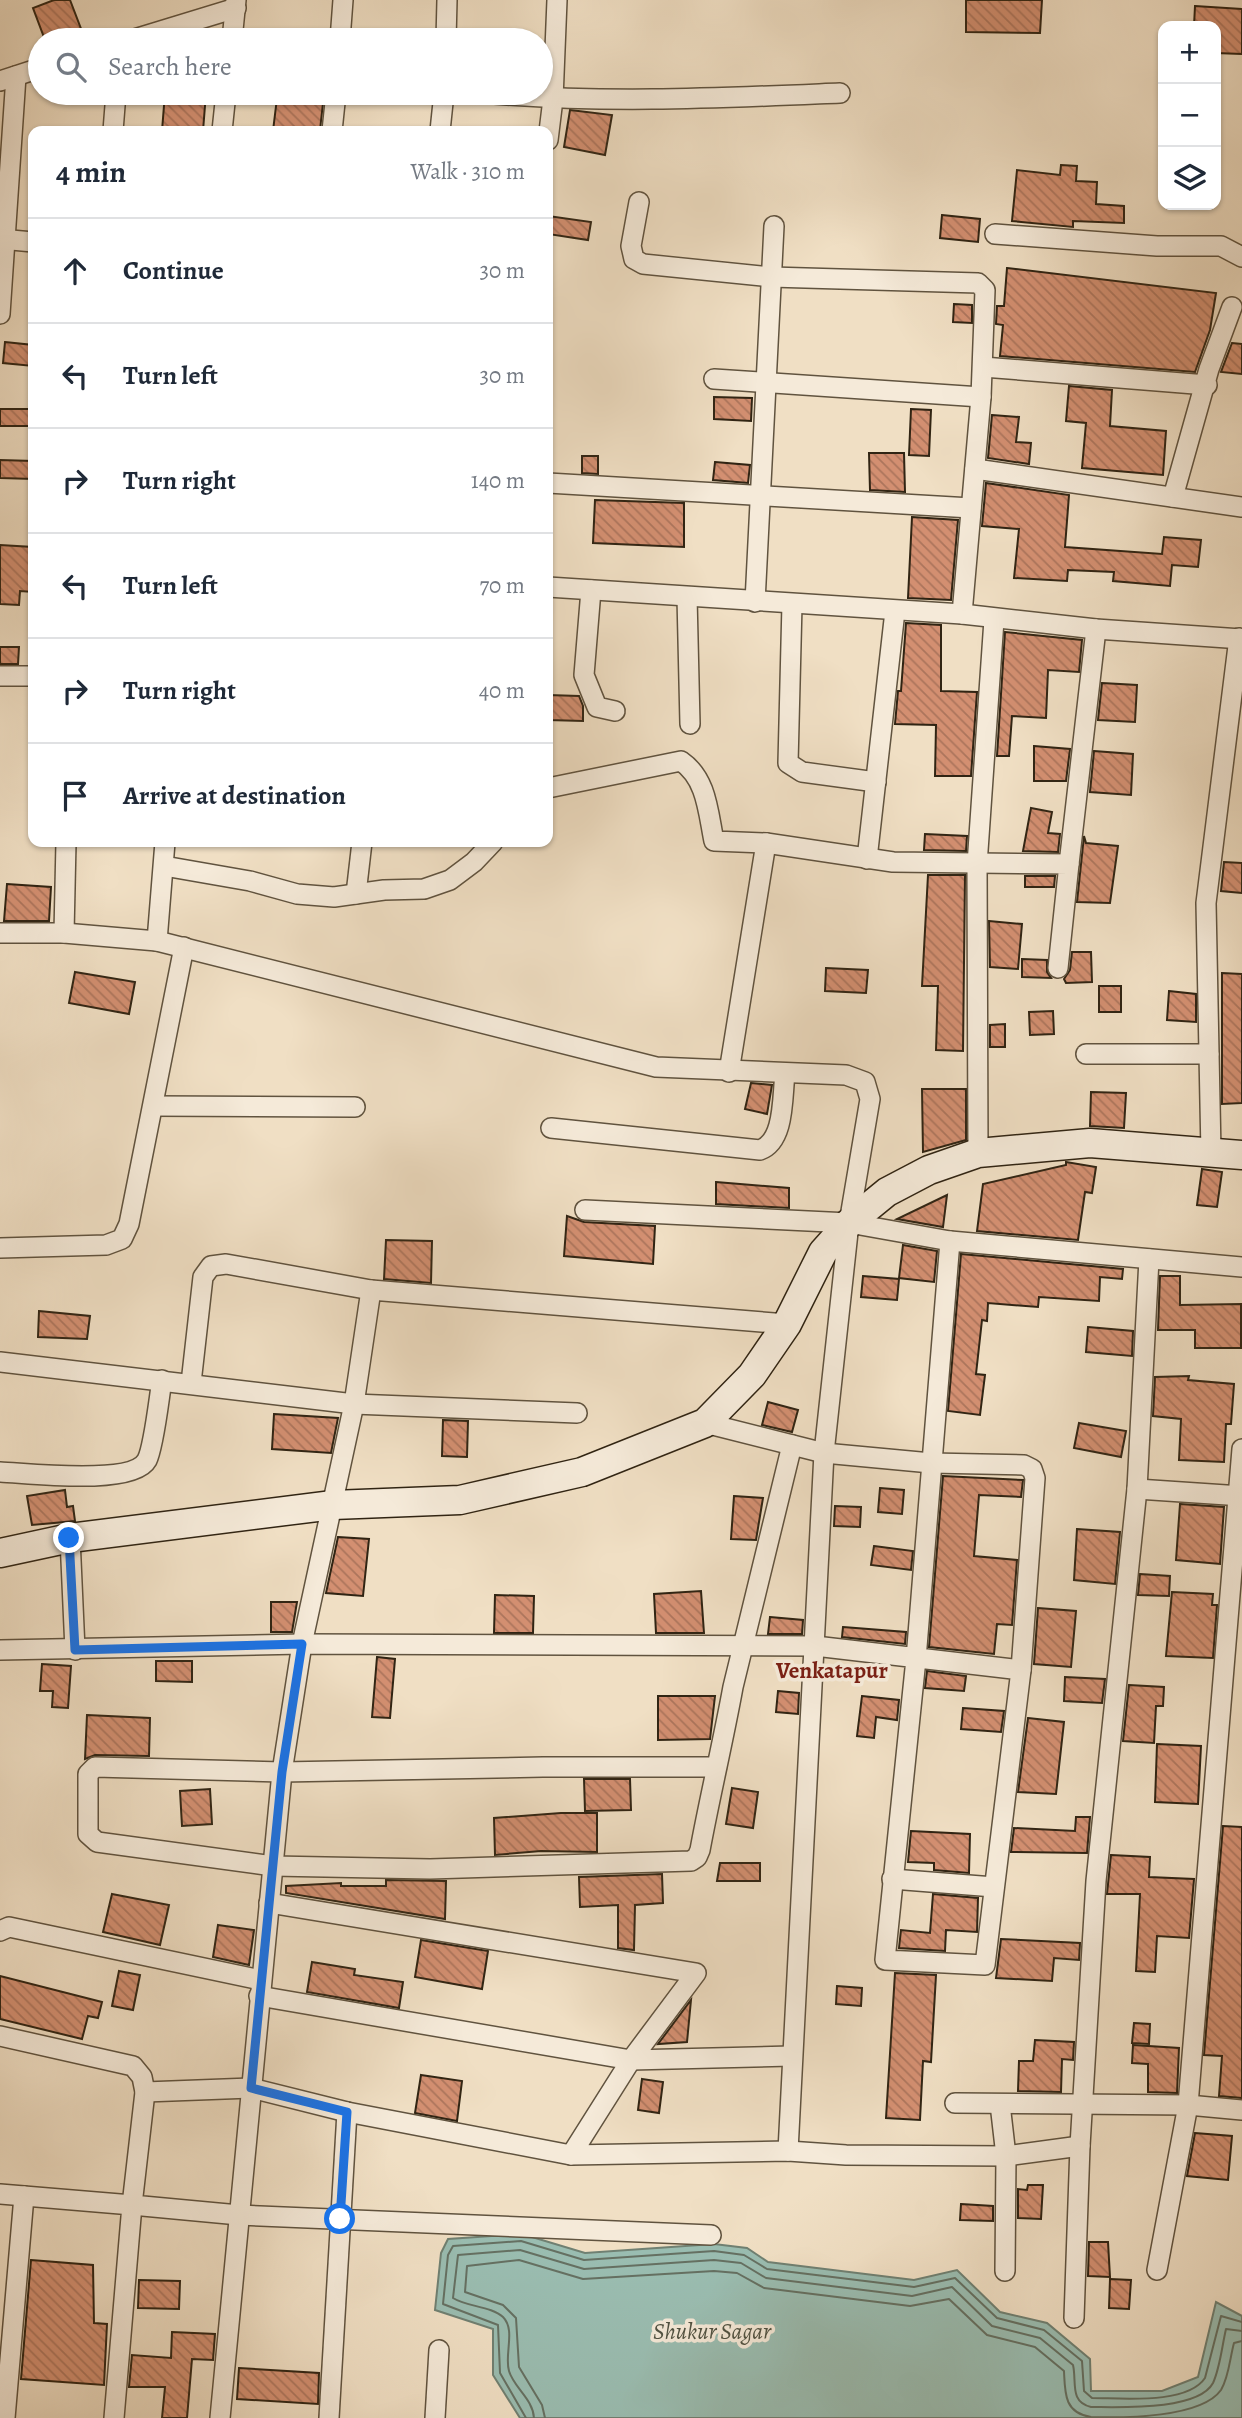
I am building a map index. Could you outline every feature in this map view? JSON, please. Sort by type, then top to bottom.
[{"type":"street","points":[[341,28],[343,0]]},
{"type":"street","points":[[446,28],[447,0]]},
{"type":"street","points":[[557,0],[553,99],[677,100],[840,93]]},
{"type":"street","points":[[166,28],[236,4],[233,28]]},
{"type":"street","points":[[0,314],[8,79],[28,72]]},
{"type":"street","points":[[114,126],[116,105]]},
{"type":"street","points":[[223,126],[225,105]]},
{"type":"street","points":[[333,126],[335,105]]},
{"type":"street","points":[[441,126],[443,105]]},
{"type":"street","points":[[550,126],[552,105]]},
{"type":"street","points":[[639,202],[631,246],[634,259],[643,264],[771,277],[978,283],[985,290],[987,298],[981,397],[962,614]]},
{"type":"street","points":[[755,602],[774,226]]},
{"type":"street","points":[[995,233],[1157,246],[1221,246],[1242,257]]},
{"type":"street","points":[[3,240],[28,242]]},
{"type":"street","points":[[1174,497],[1207,385],[1209,369],[1231,307]]},
{"type":"street","points":[[983,367],[1207,385]]},
{"type":"street","points":[[715,379],[981,397]]},
{"type":"street","points":[[975,469],[1242,506]]},
{"type":"street","points":[[553,483],[971,508]]},
{"type":"street","points":[[553,587],[962,614],[994,620],[1240,639],[1206,904],[1211,1153]]},
{"type":"street","points":[[591,590],[584,675],[597,707],[615,711]]},
{"type":"street","points":[[687,597],[690,724]]},
{"type":"street","points":[[792,604],[786,749],[788,763],[802,772],[876,782]]},
{"type":"street","points":[[867,859],[895,611]]},
{"type":"street","points":[[978,1153],[977,865],[994,620]]},
{"type":"street","points":[[1058,968],[1096,629]]},
{"type":"street","points":[[0,676],[28,676]]},
{"type":"street","points":[[553,787],[681,761],[692,769],[702,785],[715,841],[766,843],[867,859],[977,865],[1069,864]]},
{"type":"street","points":[[729,1072],[766,843]]},
{"type":"street","points":[[64,933],[66,847]]},
{"type":"street","points":[[157,941],[165,847]]},
{"type":"street","points":[[356,894],[361,847]]},
{"type":"street","points":[[474,862],[476,847]]},
{"type":"street","points":[[164,866],[225,876],[297,894],[334,897],[424,889],[450,880],[488,847]]},
{"type":"street","points":[[0,933],[64,933],[157,941],[656,1067],[846,1075],[865,1082],[870,1099],[849,1223],[824,1452],[788,2151]]},
{"type":"street","points":[[0,1248],[106,1245],[122,1240],[129,1224],[184,947]]},
{"type":"street","points":[[1086,1054],[1209,1054]]},
{"type":"street","points":[[551,1128],[760,1150],[770,1146],[776,1137],[785,1074]]},
{"type":"street","points":[[153,1106],[355,1107]]},
{"type":"street","points":[[0,1553],[69,1538],[333,1505],[460,1500],[582,1472],[705,1423],[752,1375],[787,1324],[823,1252],[849,1223],[887,1192],[929,1170],[978,1153],[1090,1143],[1242,1156]]},
{"type":"street","points":[[585,1210],[849,1223],[950,1241],[1242,1267]]},
{"type":"street","points":[[705,1423],[824,1452],[931,1463],[1024,1465],[1032,1469],[1035,1478],[1021,1670],[985,1965],[885,1960],[916,1659],[931,1463],[950,1241]]},
{"type":"street","points":[[1073,2318],[1096,1881],[1137,1489],[1149,1259]]},
{"type":"street","points":[[191,1383],[203,1277],[211,1266],[226,1264],[370,1290],[787,1324]]},
{"type":"street","points":[[220,2418],[282,1772],[302,1644],[354,1404],[370,1290]]},
{"type":"street","points":[[0,1362],[354,1404],[577,1413]]},
{"type":"street","points":[[0,1472],[117,1476],[136,1470],[147,1460],[162,1380]]},
{"type":"street","points":[[717,1767],[282,1772],[95,1767],[88,1774],[90,1840],[272,1866],[430,1869],[691,1861],[697,1857],[700,1850],[792,1444]]},
{"type":"street","points":[[1157,2270],[1188,2105],[1242,1449]]},
{"type":"street","points":[[1137,1489],[1240,1496]]},
{"type":"street","points":[[69,1538],[75,1650]]},
{"type":"street","points":[[0,1650],[302,1644],[744,1648],[815,1646],[1021,1670]]},
{"type":"street","points":[[892,1879],[994,1887]]},
{"type":"street","points":[[268,1903],[696,1973],[631,2060],[571,2155]]},
{"type":"street","points":[[0,1931],[9,1927],[260,1988],[631,2060],[791,2056]]},
{"type":"street","points":[[0,2036],[133,2066],[142,2077],[145,2092],[132,2205],[114,2418]]},
{"type":"street","points":[[145,2092],[251,2088],[347,2112],[571,2155],[788,2151],[846,2155],[1006,2156],[1080,2146]]},
{"type":"street","points":[[955,2103],[1188,2105],[1242,2110]]},
{"type":"street","points":[[1000,2104],[1006,2156],[1005,2271]]},
{"type":"street","points":[[329,2418],[347,2112]]},
{"type":"street","points":[[0,2194],[239,2215],[711,2235]]},
{"type":"street","points":[[5,2418],[24,2196]]},
{"type":"street","points":[[435,2418],[439,2350]]},
{"type":"water","name":"Shukur Sagar","points":[[522,2234],[585,2253],[714,2244],[747,2248],[768,2262],[914,2280],[957,2270],[1000,2312],[1047,2323],[1090,2359],[1091,2391],[1162,2391],[1198,2377],[1216,2302],[1242,2316],[1242,2418],[520,2418],[493,2375],[493,2329],[435,2310],[441,2253],[448,2239]]},
{"type":"building","points":[[54,0],[70,0],[81,28],[40,28],[33,8]]},
{"type":"building","points":[[966,0],[1042,0],[1040,33],[966,32]]},
{"type":"building","points":[[1195,6],[1242,9],[1242,54],[1221,53],[1221,21],[1194,21]]},
{"type":"building","points":[[164,105],[205,105],[203,126],[162,126]]},
{"type":"building","points":[[276,105],[323,105],[320,126],[274,126]]},
{"type":"building","points":[[570,110],[612,115],[605,155],[564,147]]},
{"type":"building","points":[[1061,165],[1077,166],[1076,181],[1097,182],[1096,204],[1124,206],[1124,223],[1073,221],[1073,227],[1012,221],[1017,170],[1060,175]]},
{"type":"building","points":[[942,215],[980,219],[978,242],[940,238]]},
{"type":"building","points":[[553,217],[591,222],[588,240],[553,235]]},
{"type":"building","points":[[1007,268],[1216,293],[1210,330],[1195,372],[1000,356],[1003,325],[996,324],[997,306],[1004,306]]},
{"type":"building","points":[[954,304],[972,305],[972,323],[953,322]]},
{"type":"building","points":[[5,342],[28,344],[28,366],[3,363]]},
{"type":"building","points":[[1232,343],[1242,344],[1242,374],[1221,372]]},
{"type":"building","points":[[1069,386],[1112,390],[1110,426],[1166,431],[1163,475],[1082,468],[1086,423],[1066,421]]},
{"type":"building","points":[[714,397],[752,398],[751,421],[714,419]]},
{"type":"building","points":[[0,409],[28,409],[28,426],[0,426]]},
{"type":"building","points":[[911,409],[931,410],[929,456],[909,455]]},
{"type":"building","points":[[992,415],[1019,417],[1016,442],[1031,443],[1029,464],[988,458]]},
{"type":"building","points":[[869,453],[904,453],[905,492],[870,490]]},
{"type":"building","points":[[582,456],[598,456],[598,474],[582,473]]},
{"type":"building","points":[[0,460],[28,461],[28,479],[0,478]]},
{"type":"building","points":[[715,462],[750,465],[748,483],[713,480]]},
{"type":"building","points":[[986,483],[1069,495],[1065,547],[1162,554],[1164,537],[1201,540],[1198,567],[1172,565],[1170,586],[1113,581],[1114,572],[1068,570],[1067,581],[1014,578],[1019,529],[982,526]]},
{"type":"building","points":[[595,500],[684,503],[684,547],[593,543]]},
{"type":"building","points":[[912,517],[958,520],[951,600],[908,598]]},
{"type":"building","points":[[0,545],[28,547],[28,592],[20,591],[19,605],[0,604]]},
{"type":"building","points":[[906,623],[941,625],[941,691],[977,692],[971,776],[935,776],[936,725],[895,724],[898,691],[901,691]]},
{"type":"building","points":[[1005,632],[1082,640],[1079,672],[1048,670],[1046,718],[1012,716],[1009,756],[997,756]]},
{"type":"building","points":[[0,647],[19,647],[18,664],[0,664]]},
{"type":"building","points":[[1102,683],[1137,685],[1135,722],[1098,720]]},
{"type":"building","points":[[553,695],[579,696],[583,706],[583,721],[553,720]]},
{"type":"building","points":[[1034,746],[1070,749],[1066,781],[1034,781]]},
{"type":"building","points":[[1094,751],[1133,754],[1131,795],[1090,792]]},
{"type":"building","points":[[1031,808],[1052,812],[1048,833],[1060,834],[1058,852],[1023,851]]},
{"type":"building","points":[[925,834],[967,836],[966,851],[924,850]]},
{"type":"building","points":[[1084,836],[1086,843],[1118,846],[1110,903],[1077,902]]},
{"type":"building","points":[[1224,862],[1242,863],[1242,893],[1221,891]]},
{"type":"building","points":[[928,875],[965,875],[963,1051],[936,1050],[938,986],[922,986]]},
{"type":"building","points":[[1025,876],[1055,876],[1054,887],[1025,887]]},
{"type":"building","points":[[7,884],[51,887],[49,921],[4,921]]},
{"type":"building","points":[[989,921],[1022,924],[1018,969],[990,967]]},
{"type":"building","points":[[1072,952],[1091,952],[1092,982],[1066,983],[1064,979],[1070,970]]},
{"type":"building","points":[[1022,959],[1047,960],[1047,972],[1051,978],[1022,977]]},
{"type":"building","points":[[826,968],[868,970],[866,993],[825,991]]},
{"type":"building","points":[[75,972],[135,982],[129,1014],[69,1003]]},
{"type":"building","points":[[1222,973],[1242,974],[1242,1103],[1222,1104]]},
{"type":"building","points":[[1099,986],[1121,986],[1121,1012],[1099,1012]]},
{"type":"building","points":[[1169,991],[1196,994],[1196,1022],[1167,1020]]},
{"type":"building","points":[[1053,1011],[1054,1034],[1030,1035],[1029,1012]]},
{"type":"building","points":[[1005,1024],[1005,1047],[990,1047],[990,1025]]},
{"type":"building","points":[[751,1083],[772,1085],[767,1114],[745,1109]]},
{"type":"building","points":[[922,1089],[966,1089],[966,1140],[923,1152]]},
{"type":"building","points":[[1091,1092],[1126,1093],[1124,1128],[1090,1126]]},
{"type":"building","points":[[1066,1162],[1096,1167],[1092,1193],[1085,1192],[1078,1240],[977,1231],[983,1184],[1066,1165]]},
{"type":"building","points":[[1202,1169],[1222,1172],[1217,1207],[1197,1205]]},
{"type":"building","points":[[716,1182],[789,1188],[789,1208],[716,1204]]},
{"type":"building","points":[[947,1195],[943,1227],[897,1219]]},
{"type":"building","points":[[567,1216],[584,1222],[655,1226],[653,1264],[564,1256]]},
{"type":"building","points":[[386,1240],[432,1241],[431,1283],[384,1279]]},
{"type":"building","points":[[903,1245],[937,1251],[934,1282],[899,1278]]},
{"type":"building","points":[[961,1254],[1123,1269],[1122,1279],[1100,1277],[1099,1301],[1039,1297],[1038,1307],[988,1303],[987,1321],[982,1320],[976,1374],[985,1375],[980,1415],[948,1411]]},
{"type":"building","points":[[863,1276],[899,1279],[897,1300],[861,1297]]},
{"type":"building","points":[[1160,1276],[1180,1276],[1180,1305],[1241,1304],[1241,1348],[1195,1348],[1195,1330],[1158,1330]]},
{"type":"building","points":[[39,1311],[90,1316],[87,1339],[38,1337]]},
{"type":"building","points":[[1088,1327],[1133,1331],[1132,1356],[1086,1352]]},
{"type":"building","points":[[1189,1376],[1188,1380],[1234,1384],[1231,1424],[1226,1424],[1224,1462],[1179,1460],[1181,1419],[1153,1416],[1155,1377]]},
{"type":"building","points":[[768,1402],[798,1410],[792,1432],[762,1425]]},
{"type":"building","points":[[274,1414],[338,1418],[331,1453],[272,1449]]},
{"type":"building","points":[[443,1420],[468,1421],[467,1457],[442,1456]]},
{"type":"building","points":[[1079,1423],[1126,1431],[1121,1457],[1074,1448]]},
{"type":"building","points":[[943,1476],[1023,1480],[1021,1497],[979,1495],[974,1556],[1017,1560],[1012,1625],[997,1624],[994,1654],[929,1647]]},
{"type":"building","points":[[880,1488],[904,1490],[902,1514],[878,1512]]},
{"type":"building","points":[[65,1490],[67,1507],[73,1506],[75,1521],[32,1525],[27,1496]]},
{"type":"building","points":[[734,1496],[763,1498],[756,1540],[731,1539]]},
{"type":"building","points":[[1180,1504],[1224,1507],[1220,1564],[1176,1560]]},
{"type":"building","points":[[835,1506],[861,1507],[860,1527],[834,1526]]},
{"type":"building","points":[[1077,1529],[1120,1532],[1115,1584],[1074,1580]]},
{"type":"building","points":[[338,1537],[369,1539],[363,1596],[326,1593]]},
{"type":"building","points":[[874,1546],[913,1551],[911,1570],[871,1565]]},
{"type":"building","points":[[1140,1574],[1170,1576],[1169,1596],[1138,1595]]},
{"type":"building","points":[[701,1591],[704,1633],[656,1633],[654,1594]]},
{"type":"building","points":[[1172,1592],[1213,1594],[1212,1605],[1217,1605],[1213,1658],[1166,1656]]},
{"type":"building","points":[[495,1595],[534,1596],[533,1633],[494,1633]]},
{"type":"building","points":[[271,1602],[297,1602],[292,1632],[271,1632]]},
{"type":"building","points":[[1038,1608],[1076,1611],[1071,1667],[1034,1664]]},
{"type":"building","points":[[770,1617],[803,1620],[802,1634],[768,1634]]},
{"type":"building","points":[[843,1627],[906,1632],[905,1644],[842,1637]]},
{"type":"building","points":[[377,1657],[395,1659],[390,1718],[372,1717]]},
{"type":"building","points":[[156,1661],[192,1661],[192,1682],[156,1681]]},
{"type":"building","points":[[42,1664],[71,1666],[68,1708],[52,1707],[53,1691],[40,1691]]},
{"type":"building","points":[[927,1671],[966,1676],[964,1691],[925,1688]]},
{"type":"building","points":[[1065,1677],[1105,1679],[1102,1703],[1064,1701]]},
{"type":"building","points":[[1129,1685],[1164,1687],[1163,1706],[1156,1706],[1154,1743],[1123,1741]]},
{"type":"building","points":[[778,1691],[799,1693],[798,1714],[776,1712]]},
{"type":"building","points":[[658,1696],[715,1696],[710,1739],[658,1740]]},
{"type":"building","points":[[862,1696],[899,1700],[897,1720],[876,1717],[874,1738],[857,1736]]},
{"type":"building","points":[[963,1708],[1004,1711],[1001,1732],[961,1729]]},
{"type":"building","points":[[87,1715],[150,1718],[149,1756],[95,1755],[85,1759]]},
{"type":"building","points":[[1028,1718],[1064,1722],[1056,1794],[1018,1792]]},
{"type":"building","points":[[1157,1744],[1201,1746],[1198,1804],[1155,1802]]},
{"type":"building","points":[[584,1779],[630,1779],[631,1810],[585,1811]]},
{"type":"building","points":[[732,1788],[758,1792],[753,1828],[726,1824]]},
{"type":"building","points":[[210,1789],[212,1824],[182,1826],[180,1791]]},
{"type":"building","points":[[597,1813],[597,1852],[541,1851],[495,1855],[494,1818]]},
{"type":"building","points":[[1076,1817],[1090,1817],[1087,1853],[1011,1852],[1014,1828],[1075,1831]]},
{"type":"building","points":[[1223,1826],[1242,1827],[1242,2098],[1219,2096],[1222,2056],[1204,2055]]},
{"type":"building","points":[[911,1831],[970,1834],[969,1873],[934,1870],[934,1863],[908,1862]]},
{"type":"building","points":[[1111,1855],[1150,1857],[1149,1877],[1194,1879],[1189,1938],[1157,1936],[1155,1972],[1136,1971],[1140,1894],[1107,1894]]},
{"type":"building","points":[[720,1863],[760,1863],[760,1881],[717,1881]]},
{"type":"building","points":[[662,1874],[663,1903],[635,1905],[634,1950],[618,1948],[618,1905],[580,1907],[579,1877]]},
{"type":"building","points":[[386,1880],[446,1881],[445,1919],[286,1893],[286,1886],[341,1883],[341,1886],[386,1886]]},
{"type":"building","points":[[112,1894],[169,1905],[160,1945],[103,1932]]},
{"type":"building","points":[[933,1894],[978,1898],[977,1932],[946,1930],[945,1951],[899,1948],[901,1930],[930,1933]]},
{"type":"building","points":[[218,1925],[254,1930],[249,1965],[213,1957]]},
{"type":"building","points":[[1001,1939],[1080,1943],[1079,1960],[1054,1958],[1052,1981],[996,1978]]},
{"type":"building","points":[[421,1940],[488,1951],[482,1989],[415,1977]]},
{"type":"building","points":[[312,1962],[355,1969],[354,1975],[403,1982],[399,2008],[307,1992]]},
{"type":"building","points":[[119,1971],[140,1975],[133,2010],[112,2006]]},
{"type":"building","points":[[895,1973],[936,1975],[931,2062],[923,2061],[920,2120],[886,2118]]},
{"type":"building","points":[[0,1976],[102,2002],[98,2018],[88,2016],[82,2039],[0,2019]]},
{"type":"building","points":[[837,1986],[862,1988],[861,2006],[836,2004]]},
{"type":"building","points":[[691,2000],[687,2042],[658,2044]]},
{"type":"building","points":[[1134,2023],[1150,2024],[1149,2044],[1132,2043]]},
{"type":"building","points":[[1035,2040],[1074,2042],[1073,2060],[1062,2059],[1061,2092],[1018,2091],[1019,2061],[1033,2061]]},
{"type":"building","points":[[1133,2045],[1179,2048],[1177,2093],[1148,2092],[1148,2064],[1132,2063]]},
{"type":"building","points":[[421,2075],[462,2081],[457,2121],[415,2113]]},
{"type":"building","points":[[642,2079],[663,2082],[659,2113],[638,2110]]},
{"type":"building","points":[[1195,2133],[1232,2136],[1228,2180],[1187,2176]]},
{"type":"building","points":[[1028,2185],[1043,2185],[1041,2219],[1018,2218],[1018,2189],[1027,2190]]},
{"type":"building","points":[[961,2204],[993,2206],[993,2221],[960,2220]]},
{"type":"building","points":[[1089,2242],[1108,2242],[1110,2277],[1088,2276]]},
{"type":"building","points":[[31,2260],[93,2265],[94,2323],[107,2324],[104,2385],[21,2379]]},
{"type":"building","points":[[1110,2279],[1131,2280],[1129,2309],[1109,2308]]},
{"type":"building","points":[[139,2280],[180,2281],[179,2309],[138,2308]]},
{"type":"building","points":[[172,2332],[215,2334],[213,2360],[192,2359],[187,2418],[162,2418],[165,2387],[129,2387],[132,2355],[171,2358]]},
{"type":"building","points":[[239,2368],[319,2373],[318,2404],[237,2399]]},
{"type":"district","name":"Venkatapur","points":[[832,1670]]},
{"type":"route","points":[[69,1538],[75,1650],[302,1644],[282,1772],[251,2088],[347,2112],[340,2219]]}]
